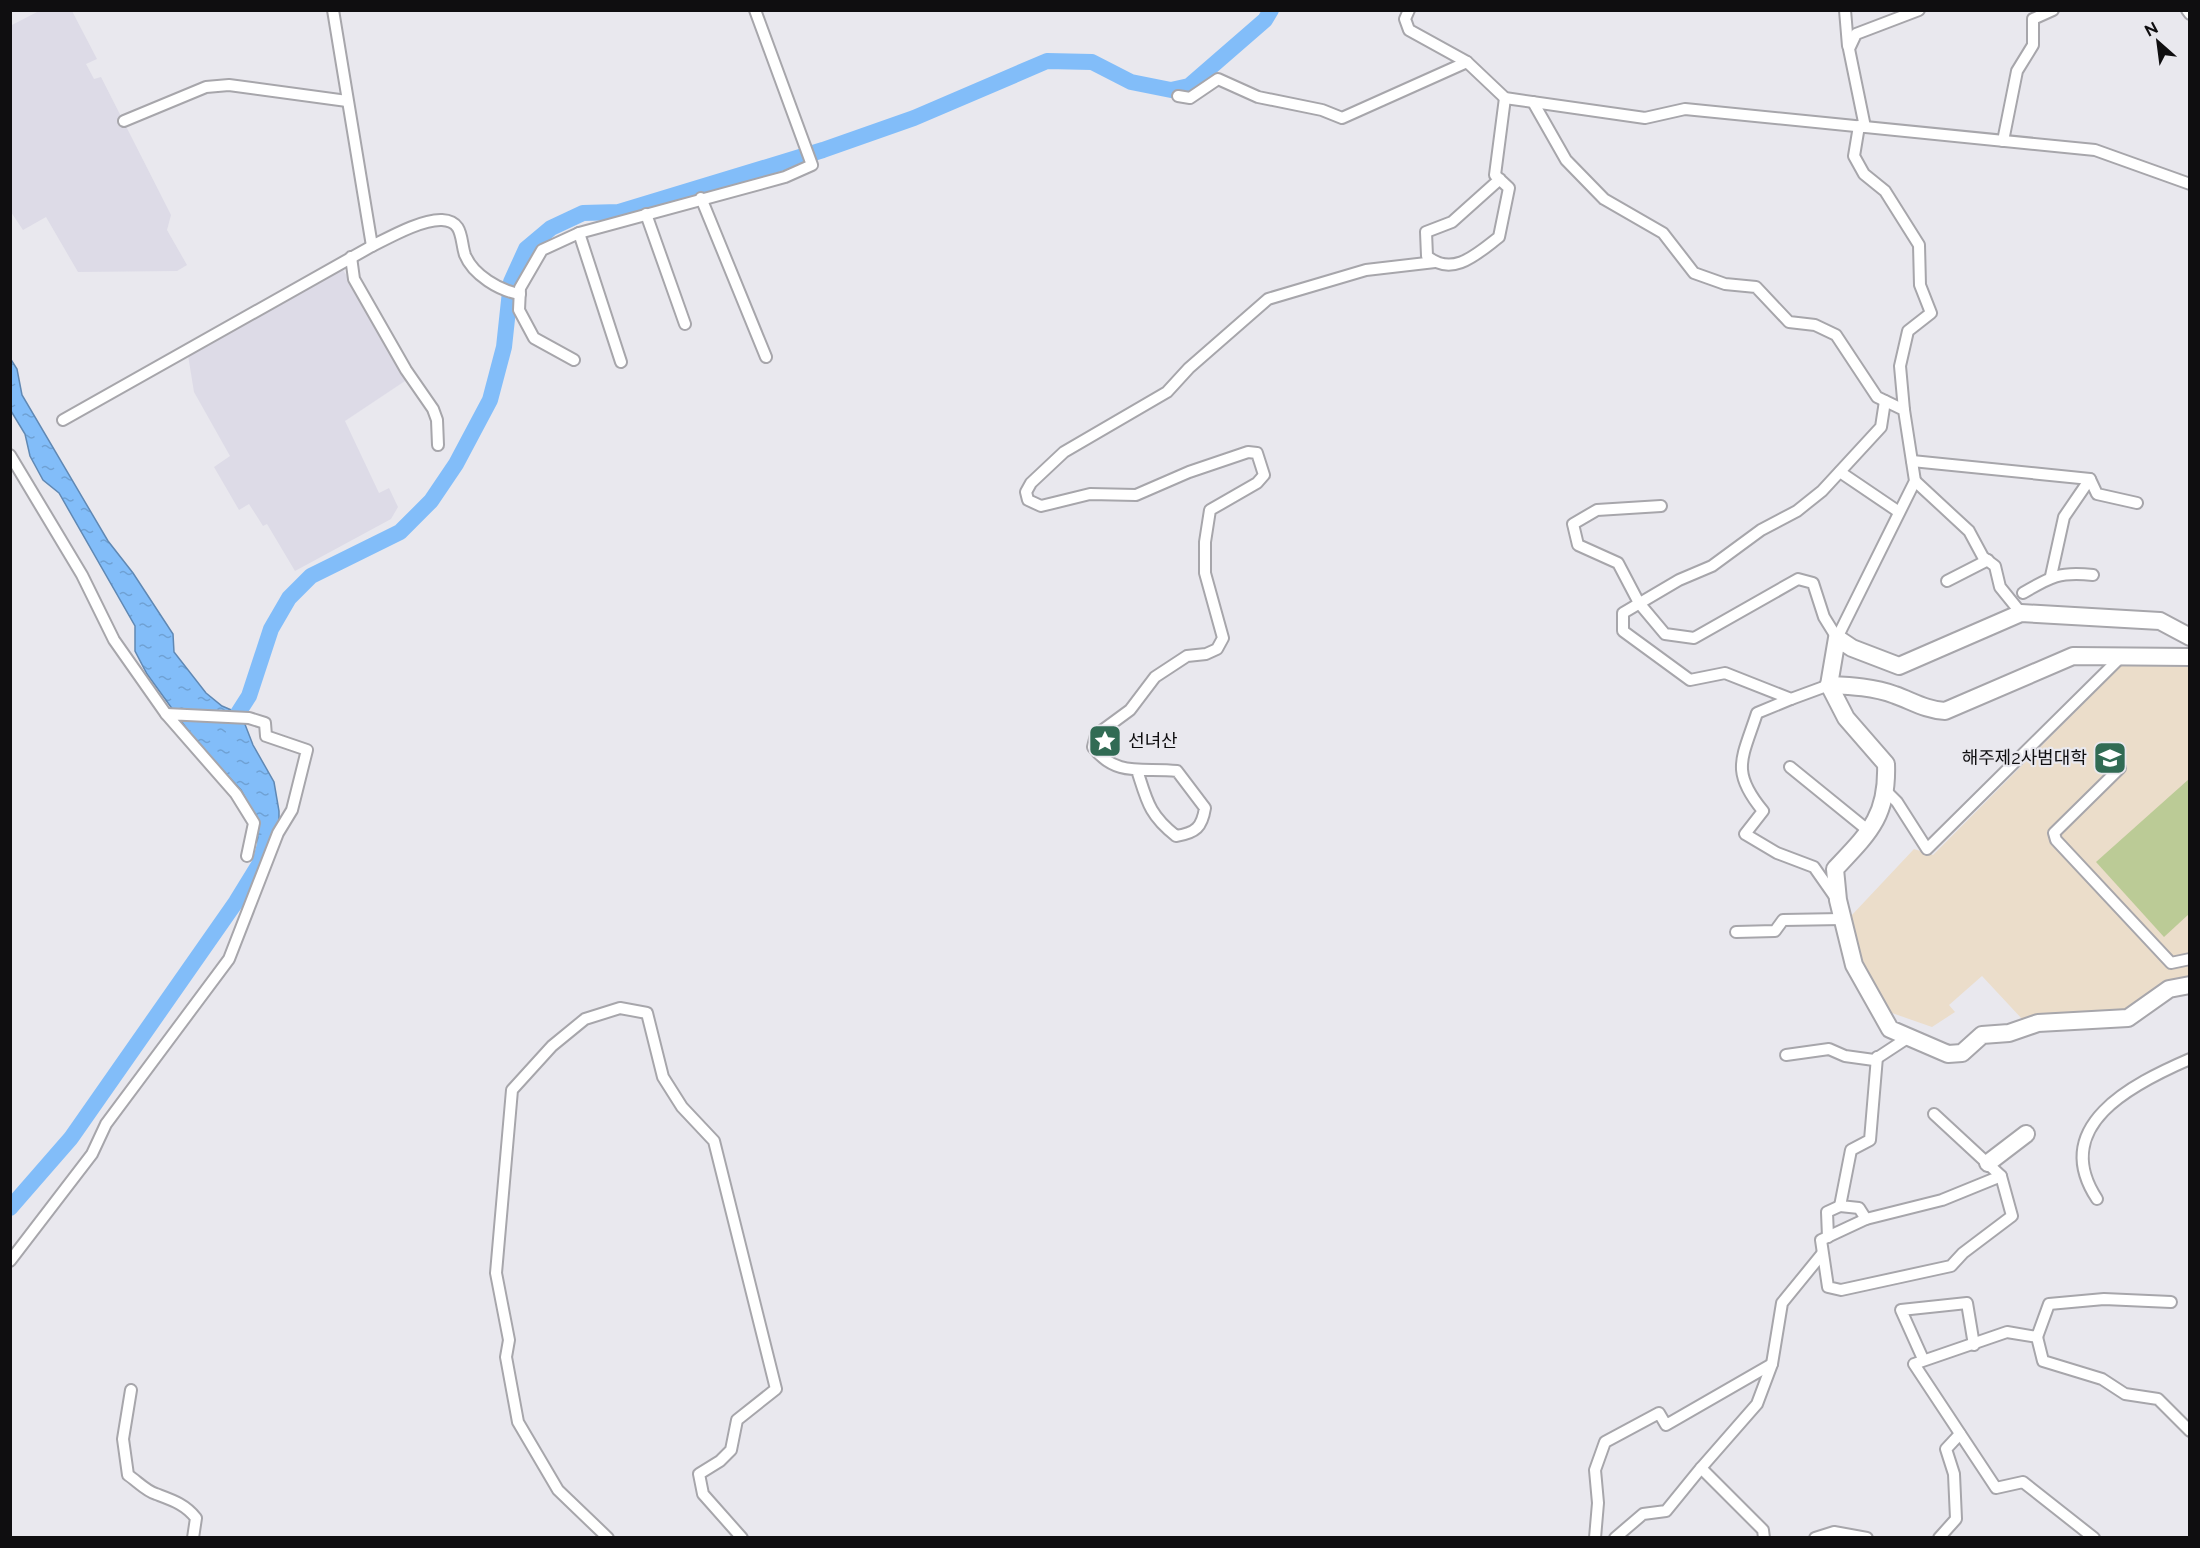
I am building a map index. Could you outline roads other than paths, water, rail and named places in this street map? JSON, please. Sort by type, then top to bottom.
[{"type":"street","points":[[333,10],[372,246]]},
{"type":"street","points":[[574,360],[534,338],[519,310],[520,288],[542,250],[579,233],[785,177],[812,165],[755,10]]},
{"type":"street","points":[[1408,10],[1405,19],[1408,30],[1467,62],[1505,98],[1645,118],[1685,109],[2095,150],[2190,184]]},
{"type":"street","points":[[1845,10],[1862,127],[1854,156],[1864,174],[1885,191],[1919,245],[1920,285],[1930,314],[1908,332],[1900,366],[1915,481],[1836,638],[1829,685],[1846,718],[1886,764],[1885,799],[1870,832],[1835,869],[1838,900],[1854,965],[1890,1029],[1948,1054],[1962,1053],[1982,1035],[2009,1033],[2038,1023],[2128,1018],[2169,989],[2190,985]]},
{"type":"street","points":[[1849,49],[1856,34],[1919,10]]},
{"type":"street","points":[[2003,141],[2017,71],[2033,45],[2033,18],[2053,10]]},
{"type":"street","points":[[1178,96],[1190,98],[1218,79],[1258,97],[1322,110],[1342,118],[1467,62]]},
{"type":"street","points":[[124,120],[206,87],[229,85],[347,101]]},
{"type":"street","points":[[1137,770],[1151,812],[1176,836],[1192,833],[1203,823],[1205,808],[1177,771],[1137,770],[1126,770],[1101,758],[1094,747],[1096,735],[1130,710],[1155,677],[1187,656],[1206,654],[1217,649],[1223,638],[1205,573],[1205,542],[1210,510],[1257,483],[1264,475],[1262,461],[1257,453],[1248,452],[1189,472],[1136,495],[1090,494],[1041,506],[1028,500],[1026,492],[1031,483],[1064,452],[1167,392],[1189,368],[1268,299],[1366,270],[1435,262],[1464,263],[1499,237],[1509,188],[1495,175],[1505,98]]},
{"type":"street","points":[[1533,102],[1566,160],[1604,199],[1663,233],[1694,273],[1725,284],[1756,287],[1789,322],[1815,325],[1836,335],[1877,397],[1904,410]]},
{"type":"street","points":[[1435,262],[1427,256],[1426,232],[1452,222],[1500,179]]},
{"type":"street","points":[[701,198],[766,357]]},
{"type":"street","points":[[646,214],[685,324]]},
{"type":"street","points":[[63,420],[351,257],[405,230],[441,220],[454,224],[462,234],[465,254],[476,271],[503,291],[518,294]]},
{"type":"street","points":[[579,233],[621,362]]},
{"type":"street","points":[[351,257],[354,279],[406,370],[433,409],[437,420],[438,445]]},
{"type":"street","points":[[1791,699],[1725,673],[1690,680],[1623,631],[1623,613],[1678,580],[1712,566],[1761,530],[1797,511],[1840,472],[1881,427],[1885,401]]},
{"type":"street","points":[[10,455],[82,575],[114,640],[170,715],[236,794],[254,823],[247,856]]},
{"type":"street","points":[[1912,461],[2090,479]]},
{"type":"street","points":[[1840,472],[1899,512]]},
{"type":"street","points":[[2090,479],[2097,494],[2138,503]]},
{"type":"street","points":[[2051,576],[2064,517],[2090,479]]},
{"type":"street","points":[[1915,481],[1969,531],[1983,557],[1995,566],[2000,587],[2020,614]]},
{"type":"street","points":[[1661,506],[1597,510],[1573,524],[1578,546],[1618,562],[1639,603],[1665,634],[1694,638],[1798,579],[1813,583],[1824,618],[1836,638],[1852,648],[1899,666],[1906,665],[2020,614],[2160,621],[2190,637]]},
{"type":"street","points":[[1947,581],[1988,561]]},
{"type":"street","points":[[2022,593],[2051,576],[2068,572],[2092,575]]},
{"type":"street","points":[[1838,900],[1814,867],[1777,853],[1745,834],[1763,811],[1746,790],[1740,767],[1756,713],[1829,685],[1860,687],[1893,694],[1931,710],[1945,711],[2073,656],[2190,657]]},
{"type":"street","points":[[1884,789],[1897,802],[1927,849],[2122,656]]},
{"type":"street","points":[[10,1261],[92,1154],[106,1124],[229,959],[278,833],[292,810],[307,750],[266,736],[265,723],[248,718],[170,715]]},
{"type":"street","points":[[1790,767],[1870,832]]},
{"type":"street","points":[[2120,768],[2054,832],[2056,840],[2171,963],[2190,959]]},
{"type":"street","points":[[1736,932],[1775,932],[1783,920],[1842,919]]},
{"type":"street","points":[[608,1538],[558,1490],[518,1422],[506,1357],[509,1340],[496,1274],[512,1090],[552,1046],[585,1019],[620,1008],[647,1013],[663,1077],[682,1107],[714,1141],[776,1389],[737,1420],[731,1450],[720,1461],[699,1474],[703,1494],[742,1538]]},
{"type":"street","points":[[1786,1055],[1829,1049],[1845,1056],[1874,1060],[1909,1037]]},
{"type":"street","points":[[1840,1206],[1851,1150],[1870,1140],[1877,1058]]},
{"type":"street","points":[[2097,1199],[2085,1181],[2081,1150],[2093,1124],[2111,1102],[2159,1072],[2190,1059]]},
{"type":"street","points":[[1934,1114],[2001,1176],[2012,1216],[1962,1253],[1951,1266],[1841,1290],[1828,1287],[1821,1240],[1866,1219],[1942,1200],[2001,1176]]},
{"type":"street","points":[[1988,1163],[2026,1134]]},
{"type":"street","points":[[1828,1237],[1827,1212],[1840,1206],[1859,1208],[1866,1219]]},
{"type":"street","points":[[1615,1538],[1643,1514],[1666,1511],[1757,1404],[1772,1364],[1782,1303],[1822,1254]]},
{"type":"street","points":[[2171,1302],[2104,1299],[2049,1304],[2037,1337],[2043,1361],[2102,1379],[2125,1394],[2158,1399],[2190,1431]]},
{"type":"street","points":[[1923,1359],[1901,1310],[1967,1303],[1974,1345]]},
{"type":"street","points":[[2037,1337],[2007,1332],[1914,1364],[1996,1488],[2023,1482],[2094,1538]]},
{"type":"street","points":[[1595,1538],[1598,1503],[1595,1470],[1605,1442],[1659,1413],[1666,1425],[1772,1364]]},
{"type":"street","points":[[130,1390],[123,1439],[128,1475],[154,1494],[170,1497],[191,1511],[196,1518],[194,1538]]},
{"type":"street","points":[[1939,1538],[1956,1519],[1954,1474],[1946,1449],[1960,1434]]},
{"type":"street","points":[[1701,1468],[1763,1530],[1764,1538]]},
{"type":"street","points":[[1815,1538],[1834,1532],[1867,1538]]},
{"type":"water","points":[[10,358],[17,369],[22,395],[108,541],[133,573],[173,634],[174,652],[206,693],[222,706],[241,714],[253,745],[274,782],[279,811],[279,825],[260,863],[256,818],[241,790],[197,743],[147,674],[135,651],[135,626],[59,493],[43,480],[30,456],[25,434],[11,411]]},
{"type":"waterway","points":[[234,732],[233,721],[249,696],[271,629],[289,598],[311,576],[400,532],[431,501],[456,464],[490,400],[504,347],[511,282],[526,249],[551,228],[583,213],[619,212],[823,150],[914,118],[1047,61],[1092,62],[1131,82],[1171,90],[1189,86],[1265,20],[1271,10]]},
{"type":"waterway","points":[[10,1208],[71,1138],[236,902],[260,863],[266,841]]},
{"type":"place","name":"선녀산","points":[[1105,741]]},
{"type":"place","name":"해주제2사범대학","points":[[2110,758]]}]
